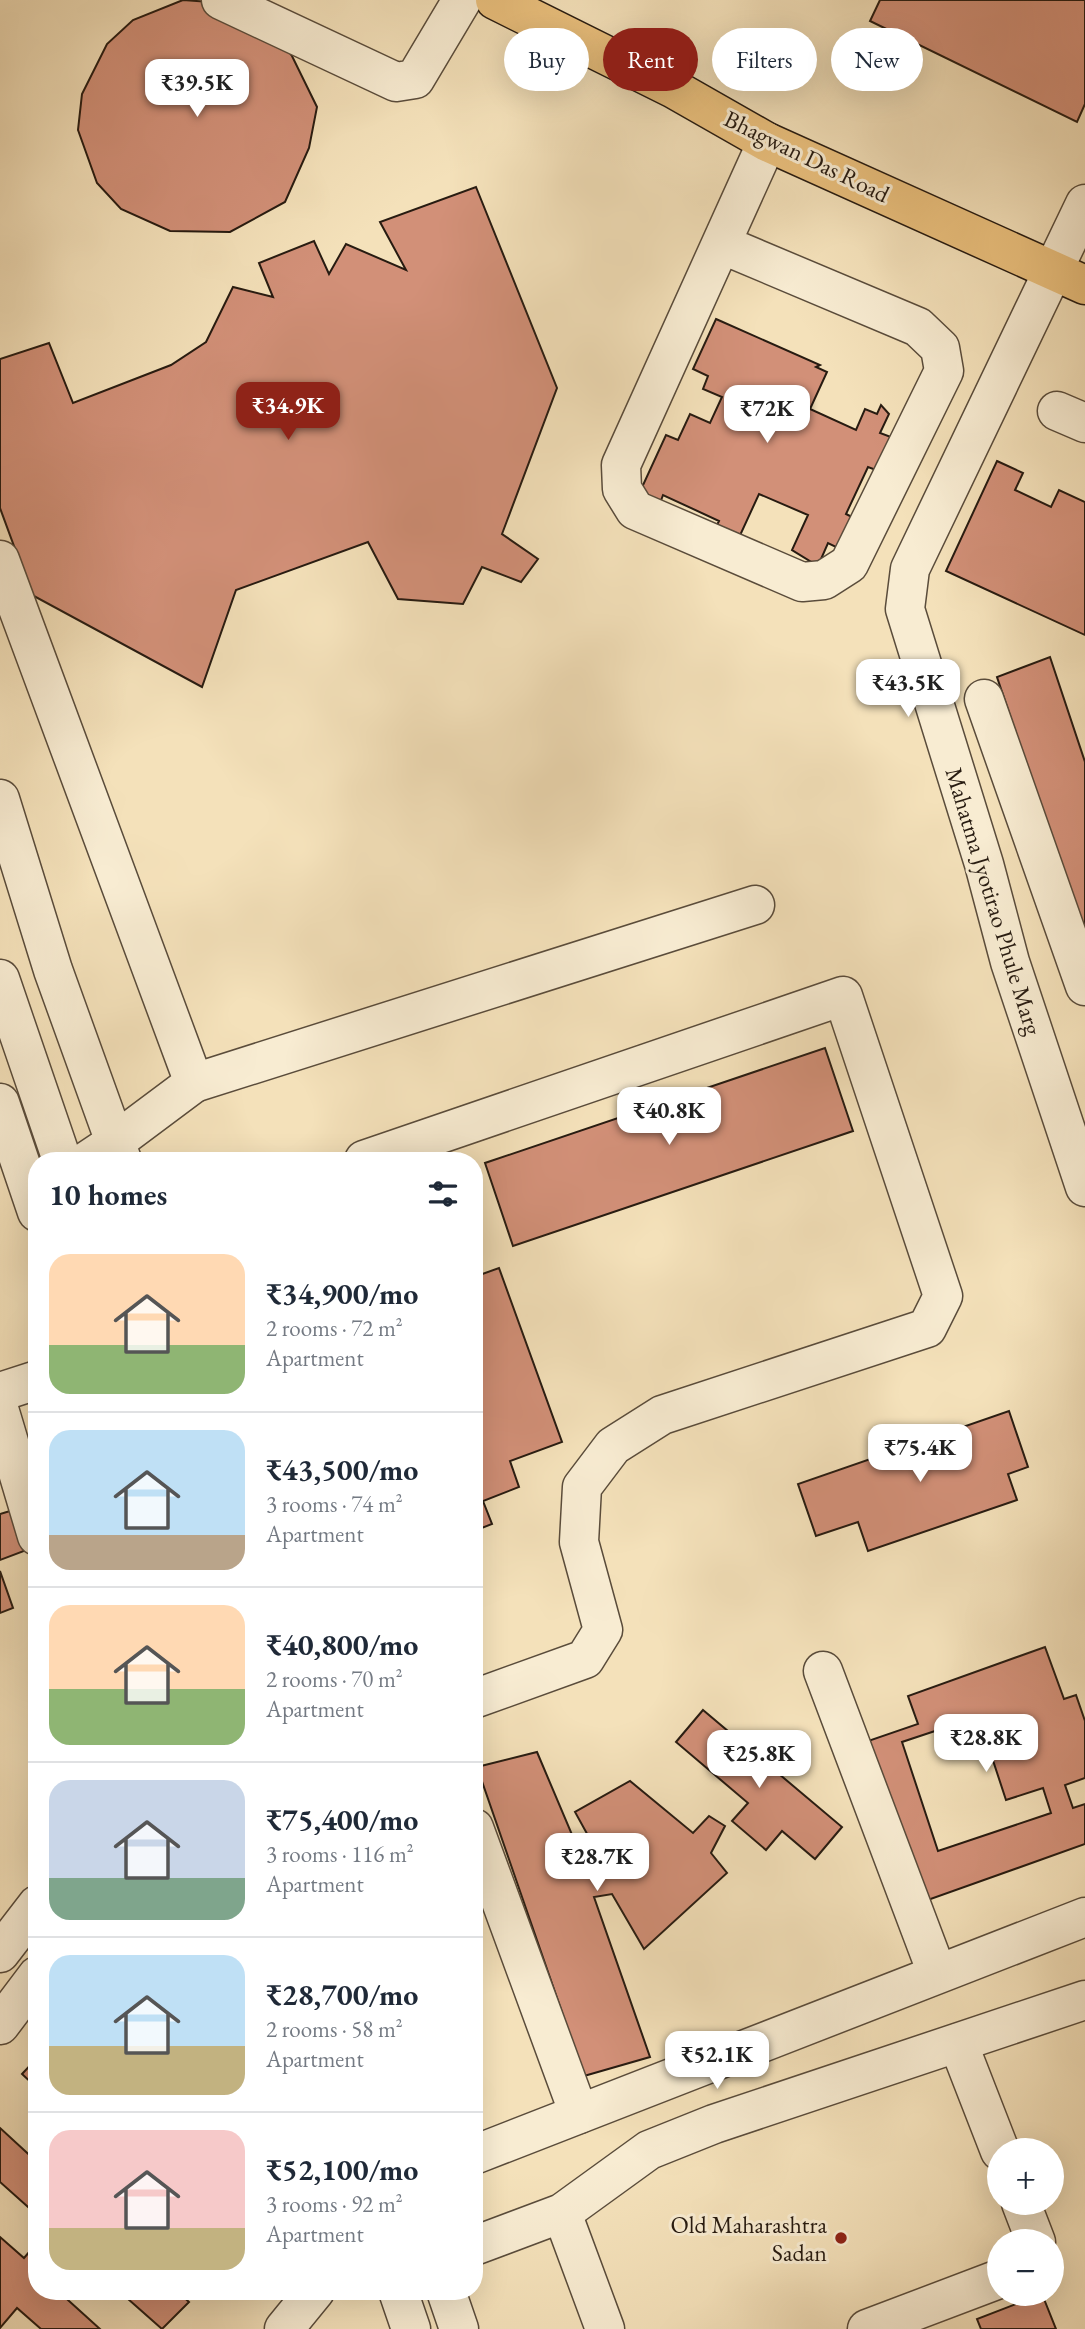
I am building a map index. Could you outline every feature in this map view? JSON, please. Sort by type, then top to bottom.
[{"type":"main road","name":"Bhagwan Das Road","points":[[495,0],[674,89],[767,142],[1069,277]]},
{"type":"street","points":[[221,0],[396,82],[415,79],[462,0]]},
{"type":"street","points":[[721,244],[918,327],[940,348],[944,370],[849,564],[824,580],[802,582],[635,510],[622,489],[621,465],[767,142]]},
{"type":"street","name":"Mahatma Jyotirao Phule Marg","points":[[1085,204],[1069,277],[910,569],[905,608],[984,864],[1010,962],[1085,1187]]},
{"type":"street","points":[[0,560],[194,1083]]},
{"type":"street","points":[[984,699],[1085,986]]},
{"type":"street","points":[[0,799],[107,1152]]},
{"type":"street","points":[[110,1152],[194,1083],[755,905]]},
{"type":"street","points":[[53,970],[2,985],[59,1152]]},
{"type":"street","points":[[387,1152],[843,996],[943,1296],[927,1328],[662,1415],[613,1446],[582,1487],[579,1528],[579,1542],[603,1630],[584,1659],[483,1696]]},
{"type":"street","points":[[28,1187],[2,1114],[37,1087]]},
{"type":"street","points":[[0,1392],[28,1383]]},
{"type":"street","points":[[0,1412],[28,1506]]},
{"type":"street","points":[[823,1671],[937,1973]]},
{"type":"street","points":[[483,1853],[579,2114]]},
{"type":"street","points":[[0,1954],[28,1917]]},
{"type":"street","points":[[483,2151],[1085,1917]]},
{"type":"street","points":[[0,2025],[28,1988]]},
{"type":"street","points":[[483,2243],[562,2213],[649,2150],[714,2124],[1085,2000]]},
{"type":"street","points":[[958,2043],[995,2138]]},
{"type":"street","points":[[562,2213],[605,2329]]},
{"type":"street","points":[[867,2329],[987,2284]]},
{"type":"street","points":[[284,2329],[308,2300]]},
{"type":"street","points":[[401,2300],[411,2329]]},
{"type":"street","points":[[449,2300],[459,2329]]},
{"type":"building","points":[[183,0],[224,3],[272,30],[292,56],[317,107],[309,148],[285,202],[230,232],[170,231],[121,209],[97,183],[78,130],[82,94],[107,44],[133,20]]},
{"type":"building","points":[[880,0],[1085,0],[1085,104],[1077,122],[923,47],[923,28],[884,28],[870,21]]},
{"type":"building","points":[[476,187],[557,388],[502,534],[538,559],[521,582],[482,567],[463,604],[398,599],[368,542],[236,590],[202,687],[32,595],[0,508],[0,359],[49,343],[73,403],[171,365],[206,342],[233,287],[273,297],[259,263],[314,241],[329,274],[346,244],[406,270],[380,222]]},
{"type":"building","points":[[716,319],[820,365],[816,367],[827,372],[810,409],[856,430],[865,409],[877,414],[881,405],[889,414],[880,433],[891,437],[876,470],[868,467],[846,514],[854,518],[840,549],[828,543],[818,566],[792,550],[808,515],[759,494],[737,542],[714,531],[719,521],[663,495],[659,506],[638,496],[666,435],[678,440],[690,414],[710,423],[722,397],[703,389],[708,376],[693,369]]},
{"type":"building","points":[[997,461],[1023,473],[1015,490],[1051,507],[1059,490],[1085,502],[1085,635],[946,571]]},
{"type":"building","points":[[1050,657],[1085,762],[1085,940],[997,677]]},
{"type":"building","points":[[825,1048],[853,1131],[513,1246],[485,1163]]},
{"type":"building","points":[[499,1268],[562,1442],[510,1461],[519,1487],[483,1501],[483,1274]]},
{"type":"building","points":[[1009,1411],[1028,1467],[1008,1474],[1017,1500],[868,1551],[858,1522],[816,1536],[798,1484]]},
{"type":"building","points":[[483,1501],[492,1524],[483,1528]]},
{"type":"building","points":[[10,1511],[24,1551],[0,1560],[0,1514]]},
{"type":"building","points":[[0,1571],[13,1608],[0,1613]]},
{"type":"building","points":[[1045,1647],[1064,1699],[1076,1695],[1085,1721],[1085,1778],[1065,1785],[1073,1808],[1085,1804],[1085,1844],[925,1901],[868,1741],[918,1724],[908,1696]],"holes":[[[979,1718],[1006,1800],[1043,1788],[1051,1813],[938,1851],[902,1742],[947,1727],[953,1747],[975,1740],[969,1722]]]},
{"type":"building","points":[[703,1710],[842,1827],[815,1859],[782,1831],[766,1850],[732,1821],[748,1803],[676,1742]]},
{"type":"building","points":[[537,1752],[581,1856],[596,1850],[575,1812],[630,1781],[693,1833],[709,1816],[725,1826],[711,1853],[727,1873],[644,1949],[612,1894],[594,1897],[650,2057],[584,2076],[483,1784],[483,1766]]},
{"type":"building","points":[[28,2068],[28,2080],[22,2074]]},
{"type":"building","points":[[0,2128],[28,2154],[28,2207],[0,2182]]},
{"type":"building","points":[[0,2237],[24,2258],[28,2253],[28,2300],[68,2300],[100,2329],[41,2329],[17,2308],[0,2328]]},
{"type":"building","points":[[129,2300],[189,2302],[162,2329]]},
{"type":"building","points":[[1011,2306],[1047,2306],[1056,2329],[981,2329],[977,2319]]},
{"type":"place","name":"Old Maharashtra Sadan","points":[[841,2238]]}]
